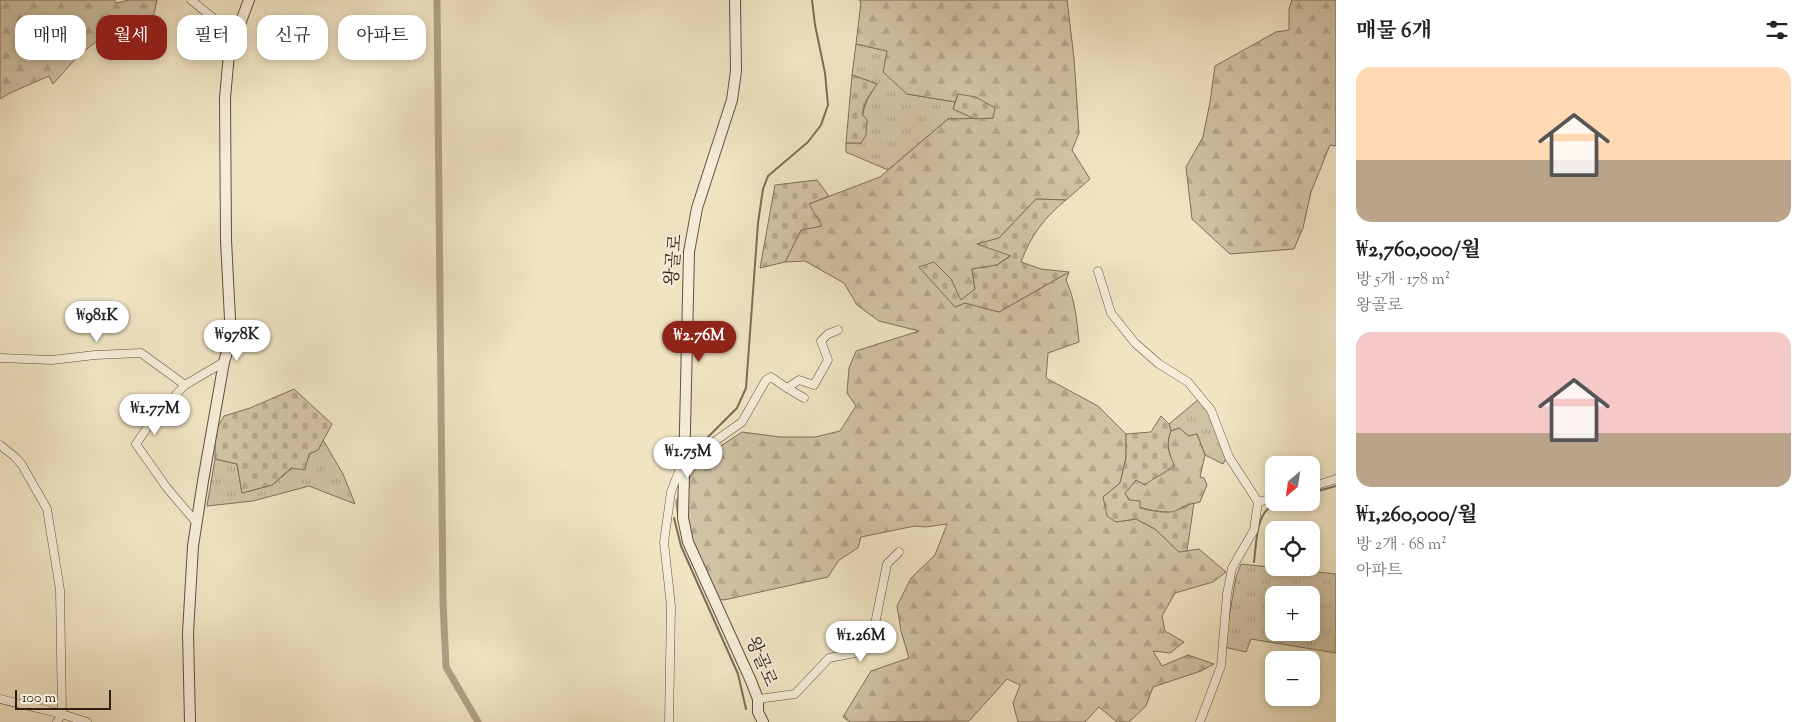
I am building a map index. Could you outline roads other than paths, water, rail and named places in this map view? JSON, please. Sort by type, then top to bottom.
[{"type":"street","points":[[191,0],[209,15]]},
{"type":"street","points":[[244,15],[250,0]]},
{"type":"street","name":"왕골로","points":[[735,0],[736,72],[732,100],[697,208],[689,252],[683,518],[688,542],[758,699],[758,712],[763,722]]},
{"type":"street","points":[[190,722],[188,633],[196,522],[224,362],[231,338],[226,240],[225,98],[228,60]]},
{"type":"street","points":[[1098,271],[1111,313],[1135,343],[1158,364],[1188,382],[1211,410],[1230,457],[1258,502],[1254,530],[1232,568],[1227,594],[1221,666],[1200,722]]},
{"type":"street","points":[[787,388],[799,380],[814,385],[828,360],[820,341],[828,334],[838,330]]},
{"type":"street","points":[[0,358],[52,360],[95,354],[141,353],[184,385]]},
{"type":"street","points":[[196,522],[167,488],[136,444],[153,419],[184,385],[224,362]]},
{"type":"street","points":[[669,722],[671,606],[664,542],[671,492],[684,458],[704,449],[742,422],[766,380],[771,377],[804,398]]},
{"type":"street","points":[[0,445],[22,465],[47,509],[60,590],[62,714],[57,722]]},
{"type":"street","points":[[1320,484],[1336,480]]},
{"type":"street","points":[[1258,502],[1265,500]]},
{"type":"street","points":[[758,699],[795,694],[829,658],[855,653],[873,634],[887,564],[899,552]]},
{"type":"street","points":[[0,699],[87,722]]},
{"type":"waterway","points":[[437,0],[443,602],[446,667],[478,722]]},
{"type":"waterway","points":[[697,448],[737,408],[746,388],[758,223],[763,189],[768,176],[808,142],[821,125],[828,105],[825,73],[812,0]]},
{"type":"waterway","points":[[1320,490],[1336,486]]},
{"type":"waterway","points":[[1254,562],[1257,535],[1261,519],[1266,511]]},
{"type":"waterway","points":[[674,518],[681,546],[738,674],[746,709]]}]
